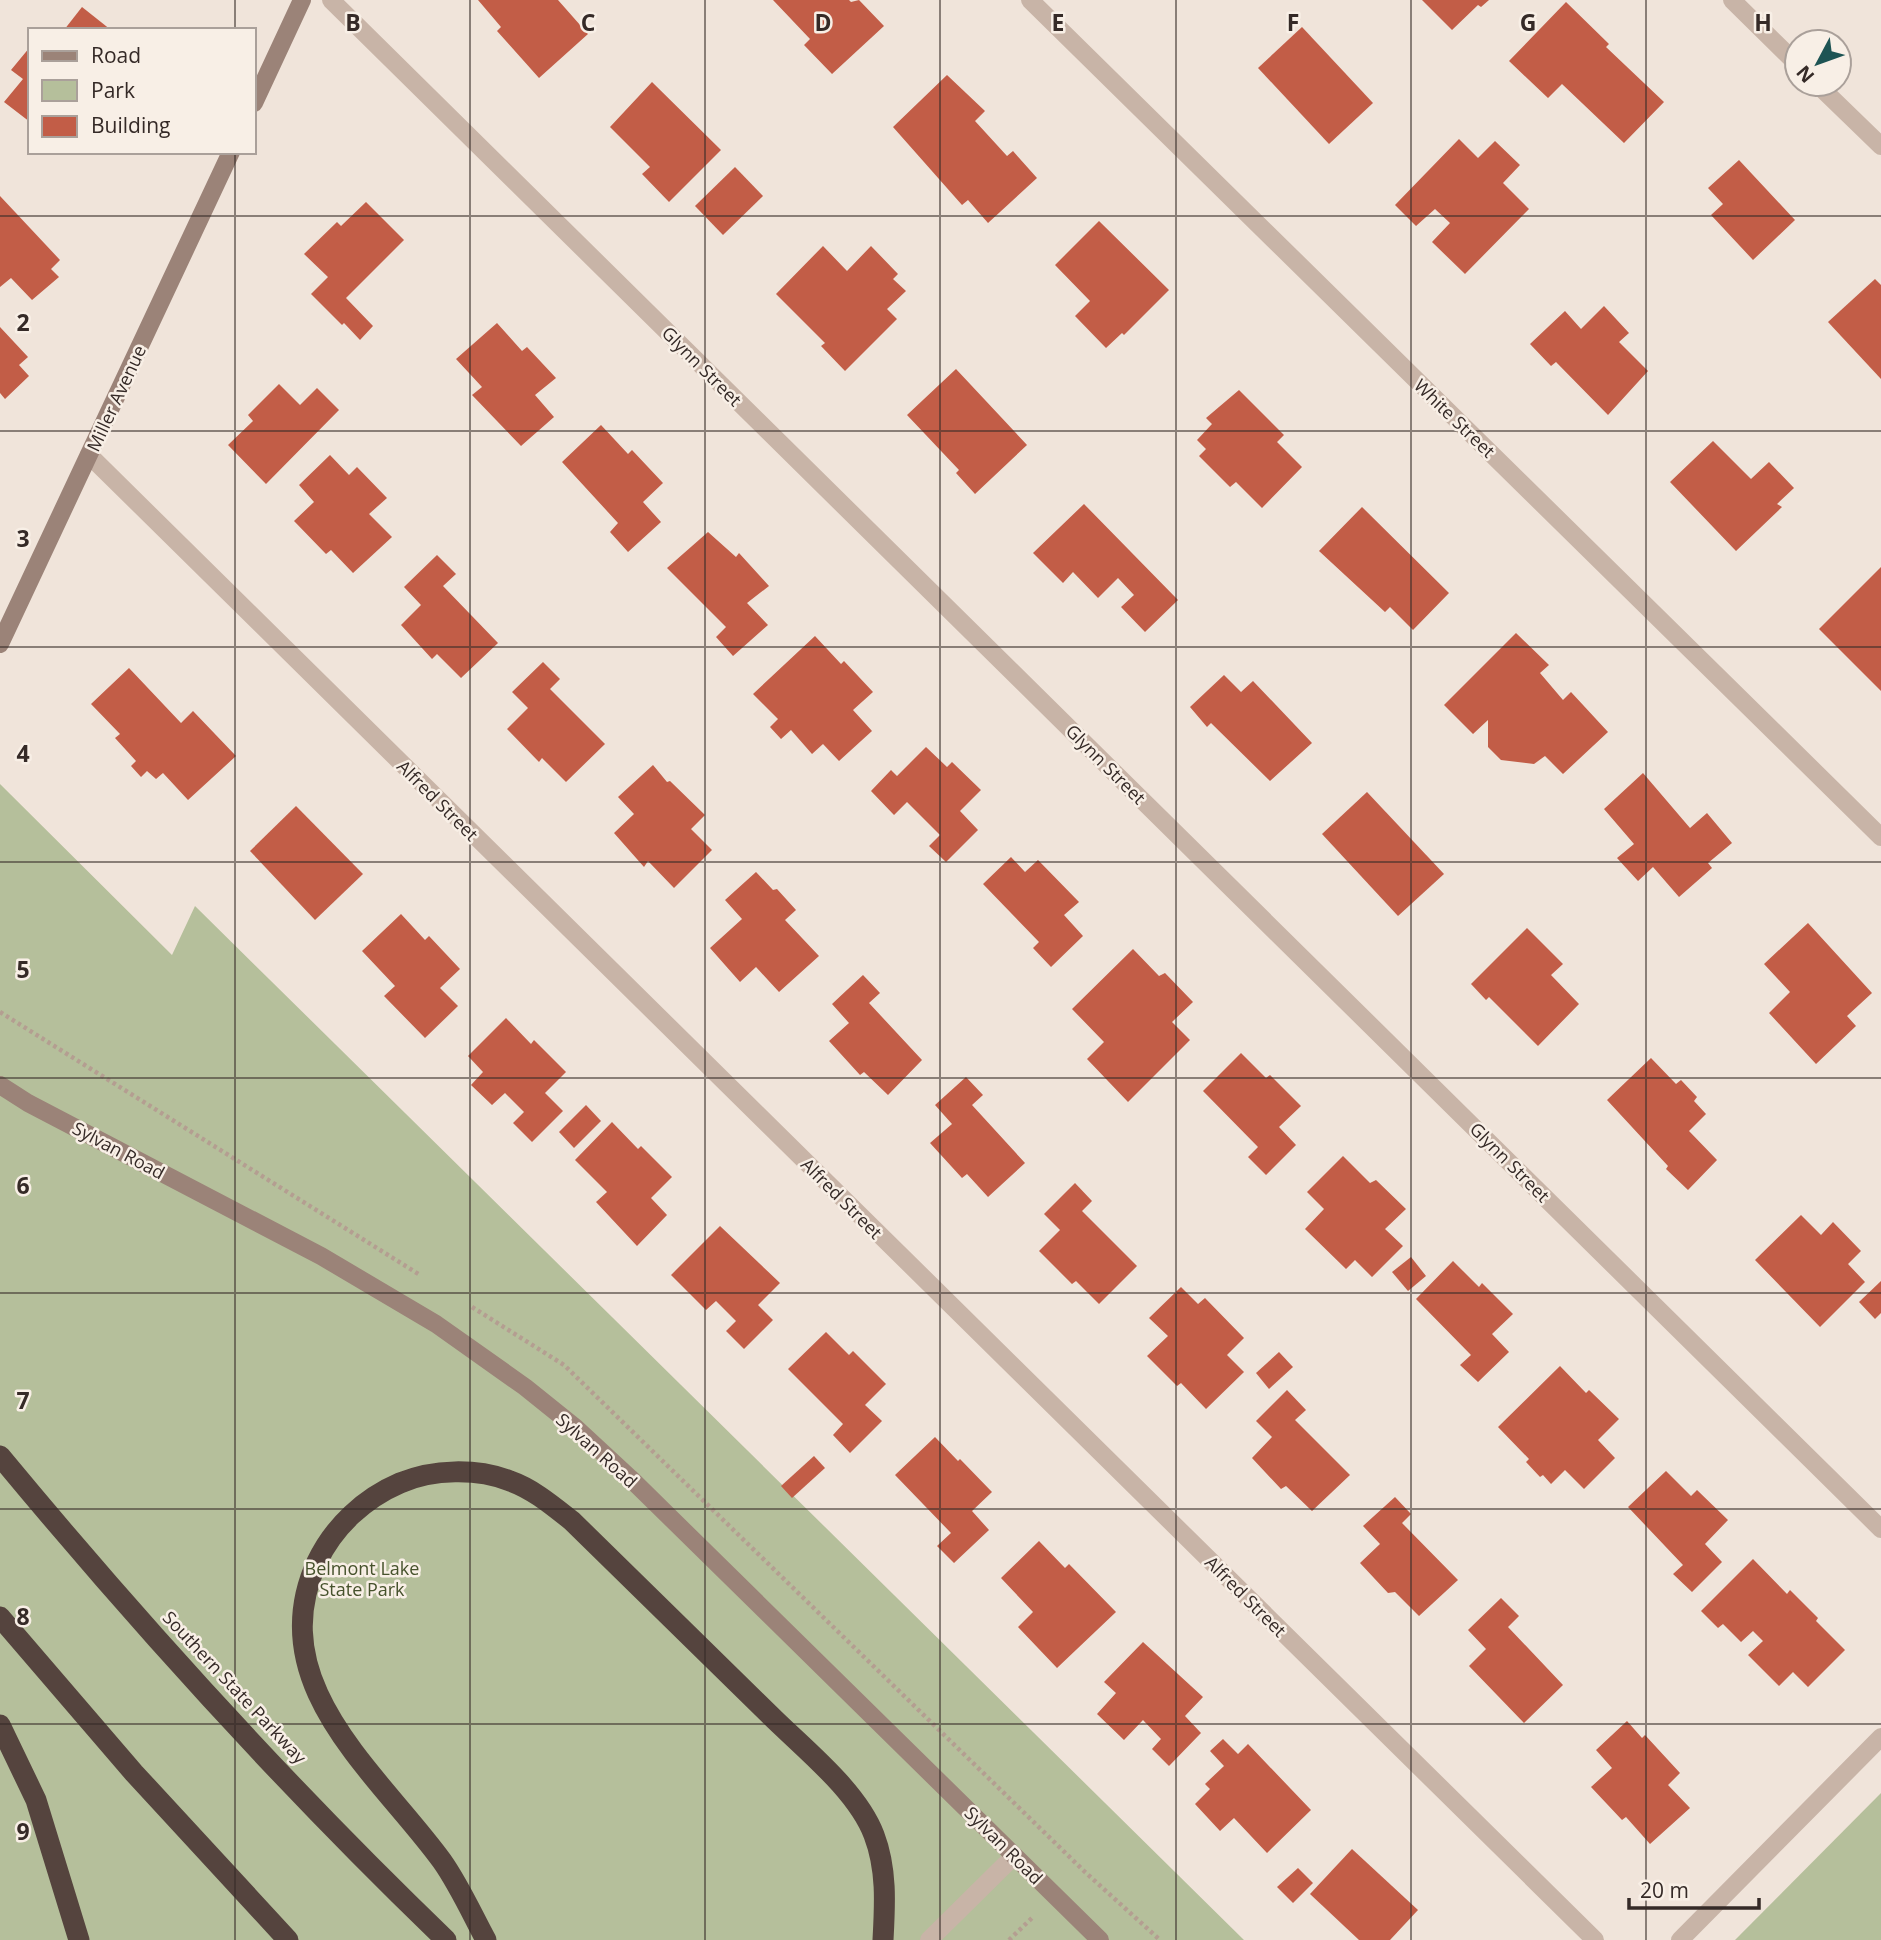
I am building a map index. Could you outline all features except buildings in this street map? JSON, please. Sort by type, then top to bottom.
[{"type":"highway","name":"Southern State Parkway","points":[[0,1456],[184,1668],[339,1832],[446,1940]]},
{"type":"highway","points":[[486,1940],[442,1862],[369,1774],[345,1740],[313,1684],[304,1655],[304,1602],[310,1578],[322,1551],[341,1526],[379,1492],[432,1474],[461,1472],[509,1480],[547,1502],[572,1521],[830,1775],[860,1810],[874,1834],[885,1891],[883,1940]]},
{"type":"highway","points":[[0,1618],[134,1773],[288,1940]]},
{"type":"highway","points":[[0,1725],[36,1800],[79,1940]]},
{"type":"street","points":[[256,99],[302,0]]},
{"type":"street","name":"Glynn Street","points":[[331,0],[1881,1529]]},
{"type":"street","name":"White Street","points":[[1030,0],[1881,836]]},
{"type":"street","points":[[1732,0],[1783,50]]},
{"type":"street","points":[[1832,98],[1881,146]]},
{"type":"street","name":"Miller Avenue","points":[[0,644],[229,154]]},
{"type":"street","name":"Alfred Street","points":[[89,456],[1595,1940]]},
{"type":"street","name":"Sylvan Road","points":[[0,1085],[28,1103],[363,1279],[436,1324],[525,1387],[576,1428],[620,1469],[1100,1940]]},
{"type":"street","points":[[1680,1940],[1881,1737]]},
{"type":"street","points":[[929,1940],[1014,1856]]},
{"type":"green space","name":"Belmont Lake State Park","points":[[0,784],[172,955],[195,906],[1244,1940],[0,1940]]},
{"type":"green space","points":[[1881,1793],[1881,1940],[1735,1940]]}]
